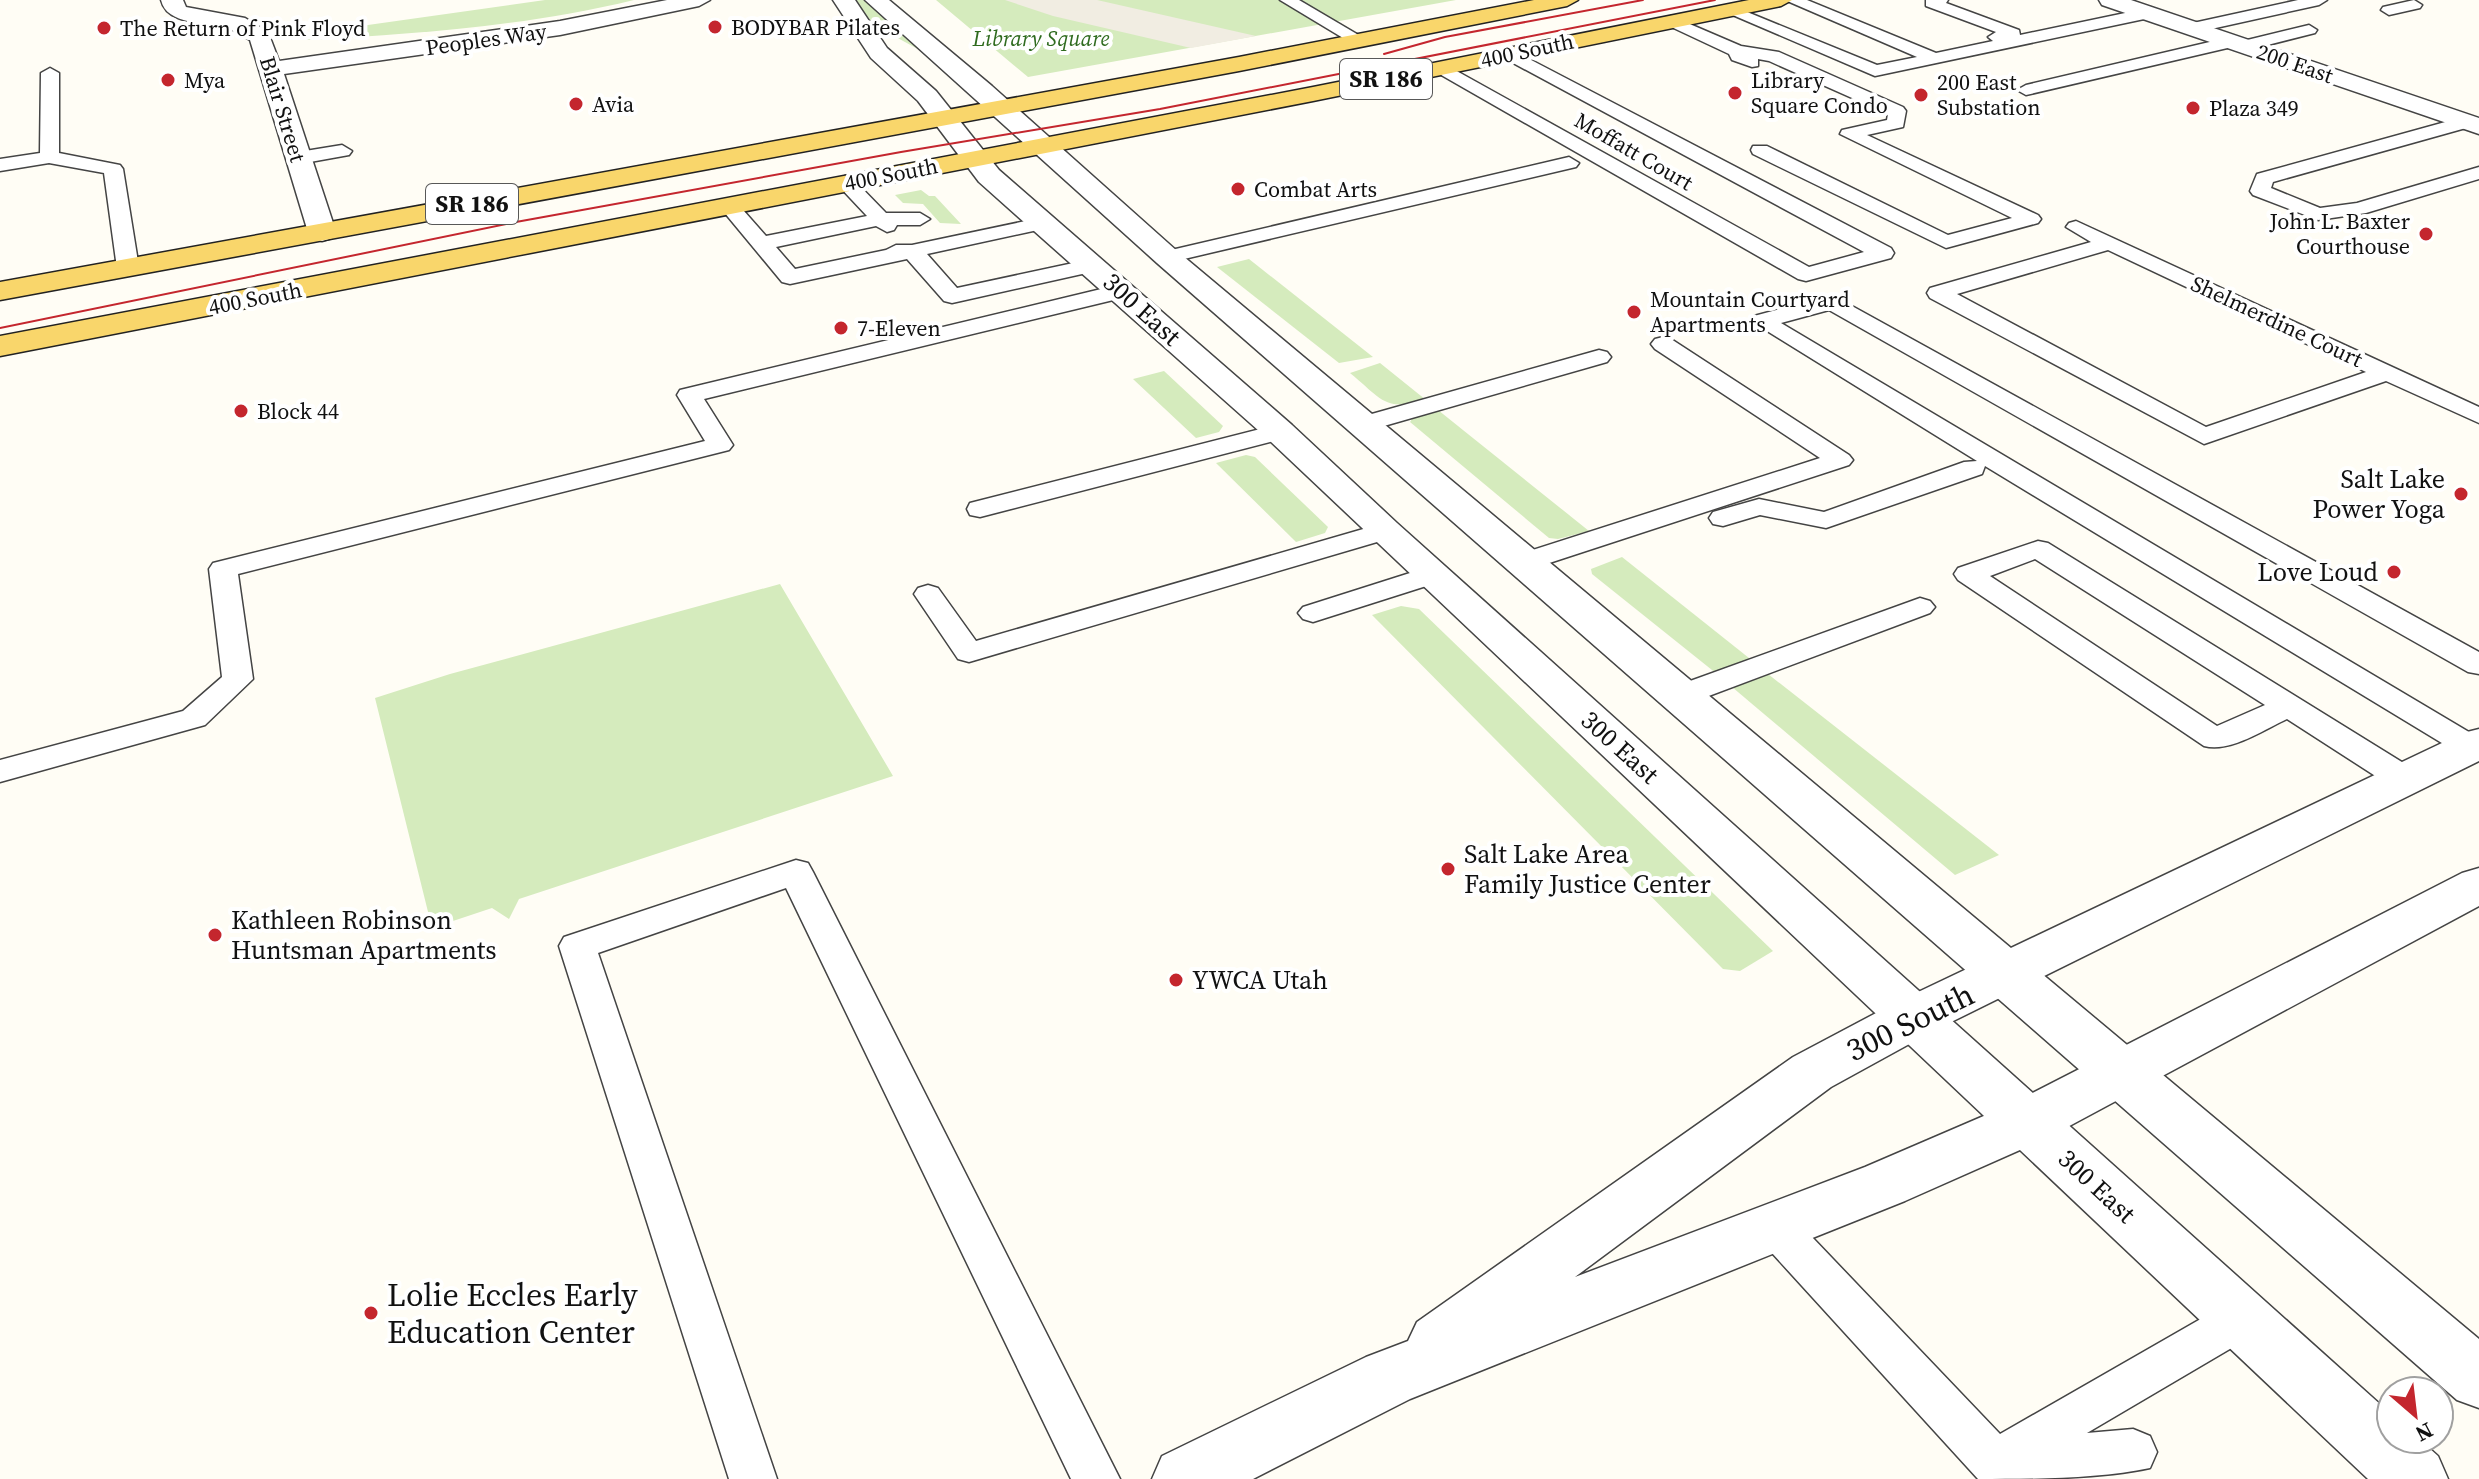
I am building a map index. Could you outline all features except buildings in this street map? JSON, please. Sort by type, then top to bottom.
[{"type":"main road","name":"400 South","points":[[0,291],[1567,0]]},
{"type":"main road","name":"400 South","points":[[0,346],[1781,0]]},
{"type":"street","name":"Blair Street","points":[[172,0],[174,9],[180,12],[252,29],[260,37],[322,232]]},
{"type":"street","name":"Peoples Way","points":[[271,69],[548,30],[699,0]]},
{"type":"street","name":"300 East","points":[[844,0],[879,53],[927,96],[989,176],[1280,432],[2415,1479]]},
{"type":"street","points":[[876,0],[1001,106],[1167,257],[2479,1379]]},
{"type":"street","name":"200 East","points":[[2110,0],[2473,124]]},
{"type":"street","name":"300 South","points":[[1388,1378],[1812,1072],[1914,1017],[2005,976],[2475,745]]},
{"type":"street","name":"300 South","points":[[1185,1479],[1388,1378],[1776,1228],[2027,1122],[2479,885]]},
{"type":"lane","points":[[1288,0],[1359,40]]},
{"type":"lane","points":[[1793,0],[1929,56],[2149,13]]},
{"type":"lane","points":[[1729,10],[1875,71],[2013,33],[1932,3],[1940,0]]},
{"type":"lane","points":[[1956,0],[2050,34]]},
{"type":"lane","points":[[2193,28],[2319,0]]},
{"type":"lane","points":[[2389,10],[2414,5]]},
{"type":"lane","points":[[1671,21],[1737,51],[1773,56],[1897,111],[1896,123],[1849,134],[2031,219],[1946,242],[1760,150]]},
{"type":"lane","points":[[2026,90],[2309,30]]},
{"type":"lane","points":[[1737,51],[1738,56],[1874,119]]},
{"type":"lane","name":"Moffatt Court","points":[[1438,68],[1806,274],[1883,253],[1508,53]]},
{"type":"lane","points":[[49,157],[50,73]]},
{"type":"lane","points":[[2281,157],[2443,114]]},
{"type":"lane","points":[[2473,124],[2264,178],[2260,191],[2318,214],[2359,209],[2479,173]]},
{"type":"lane","points":[[299,158],[342,151]]},
{"type":"lane","points":[[0,165],[49,157],[113,169],[128,268]]},
{"type":"lane","points":[[1167,257],[1569,163]]},
{"type":"lane","points":[[845,182],[952,296],[1092,265]]},
{"type":"lane","points":[[729,206],[790,277],[896,234]]},
{"type":"lane","points":[[760,244],[1040,224]]},
{"type":"lane","points":[[927,227],[896,234],[843,244],[927,227]]},
{"type":"lane","name":"Shelmerdine Court","points":[[2076,227],[2479,416]]},
{"type":"lane","points":[[2110,243],[1938,293],[2204,436],[2387,373]]},
{"type":"lane","points":[[0,771],[194,718],[238,679],[223,569],[720,445],[689,395],[1122,291]]},
{"type":"lane","points":[[2475,745],[1762,321],[1832,302],[2479,665]]},
{"type":"lane","points":[[1532,570],[1840,460],[1663,344]]},
{"type":"lane","points":[[1363,424],[1599,357]]},
{"type":"lane","points":[[980,509],[1280,432]]},
{"type":"lane","points":[[1532,570],[1759,507],[1826,520],[1973,468]]},
{"type":"lane","points":[[928,594],[969,653],[1384,531]]},
{"type":"lane","points":[[2289,706],[2215,739],[1968,574],[2038,549],[2289,706],[2406,780]]},
{"type":"lane","points":[[1313,613],[1432,575]]},
{"type":"lane","points":[[1679,696],[1920,607]]},
{"type":"lane","points":[[753,1479],[577,946],[796,872],[1096,1479]]},
{"type":"lane","points":[[1776,1228],[1993,1474],[2046,1479]]},
{"type":"lane","points":[[1993,1474],[2130,1381],[2241,1319]]},
{"type":"lane","points":[[1993,1474],[2133,1452]]},
{"type":"green space","points":[[545,0],[634,0],[471,28],[307,40],[304,34]]},
{"type":"green space","points":[[855,0],[866,0],[925,53],[874,25]]},
{"type":"green space","name":"Library Square","points":[[936,0],[1456,0],[1028,77]]},
{"type":"green space","points":[[921,190],[935,196],[961,224],[940,223],[923,204],[903,203],[895,195]]},
{"type":"green space","points":[[1249,259],[1373,357],[1339,363],[1217,267]]},
{"type":"green space","points":[[1380,363],[1426,400],[1392,404],[1377,396],[1350,373]]},
{"type":"green space","points":[[1164,371],[1223,426],[1219,432],[1196,438],[1133,379]]},
{"type":"green space","points":[[1438,410],[1589,531],[1558,539],[1549,538],[1410,422],[1414,416]]},
{"type":"green space","points":[[1246,455],[1255,457],[1328,527],[1325,533],[1296,542],[1216,463]]},
{"type":"green space","points":[[1622,557],[1754,662],[1717,674],[1592,574],[1591,569]]},
{"type":"green space","points":[[780,584],[893,776],[519,899],[509,919],[492,908],[432,928],[375,698],[450,674]]},
{"type":"green space","points":[[1401,606],[1419,609],[1773,951],[1740,971],[1723,969],[1372,615]]},
{"type":"green space","points":[[1768,674],[1999,855],[1955,875],[1732,687]]},
{"type":"shaded area","points":[[1005,0],[1097,0],[1256,36],[1191,48],[1053,16]]},
{"type":"tram line","points":[[1384,54],[1445,37],[1643,0]]},
{"type":"tram line","points":[[0,328],[516,222],[901,152],[1160,109],[1715,0]]},
{"type":"place","name":"BODYBAR Pilates","points":[[715,27]]},
{"type":"place","name":"The Return of Pink Floyd","points":[[104,28]]},
{"type":"place","name":"Mya","points":[[168,80]]},
{"type":"place","name":"Library Square Condo","points":[[1735,93]]},
{"type":"place","name":"200 East Substation","points":[[1921,95]]},
{"type":"place","name":"Avia","points":[[576,104]]},
{"type":"place","name":"Plaza 349","points":[[2193,108]]},
{"type":"place","name":"Combat Arts","points":[[1238,189]]},
{"type":"place","name":"John L. Baxter Courthouse","points":[[2426,234]]},
{"type":"place","name":"Mountain Courtyard Apartments","points":[[1634,312]]},
{"type":"place","name":"7-Eleven","points":[[841,328]]},
{"type":"place","name":"Block 44","points":[[241,411]]},
{"type":"place","name":"Salt Lake Power Yoga","points":[[2461,494]]},
{"type":"place","name":"Love Loud","points":[[2394,572]]},
{"type":"place","name":"Salt Lake Area Family Justice Center","points":[[1448,869]]},
{"type":"place","name":"Kathleen Robinson Huntsman Apartments","points":[[215,935]]},
{"type":"place","name":"YWCA Utah","points":[[1176,980]]},
{"type":"place","name":"Lolie Eccles Early Education Center","points":[[371,1313]]}]
